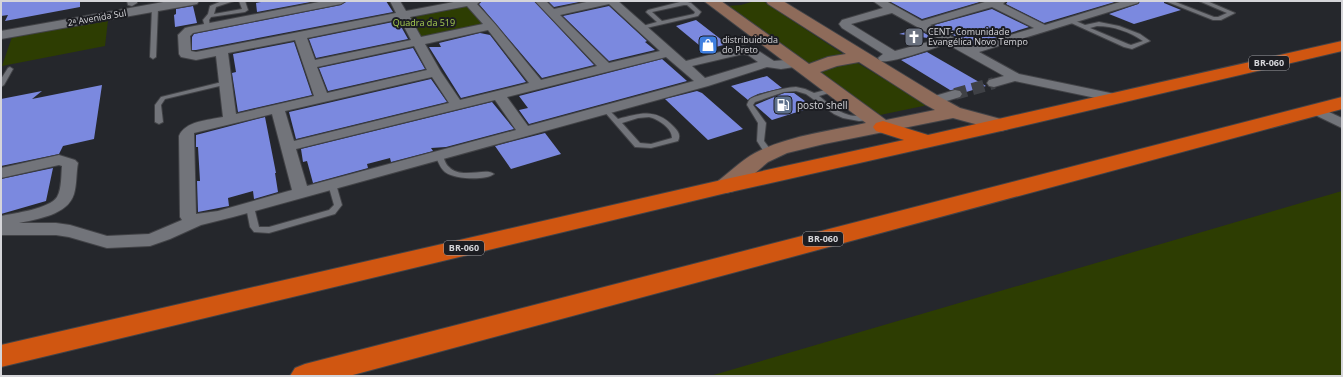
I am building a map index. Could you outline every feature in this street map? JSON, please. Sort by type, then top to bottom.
[{"type":"highway","name":"BR-060","points":[[1,356],[726,186],[928,142],[1342,46]]},
{"type":"highway","name":"BR-060","points":[[305,376],[1342,103]]},
{"type":"highway","points":[[876,123],[928,142]]},
{"type":"main road","points":[[711,1],[876,123]]},
{"type":"main road","points":[[717,1],[736,1]]},
{"type":"main road","points":[[774,1],[933,101],[954,103],[1001,125]]},
{"type":"main road","points":[[802,67],[834,61],[866,59]]},
{"type":"main road","points":[[726,186],[769,153],[954,103]]},
{"type":"street","name":"2ᵃ Avenida Sul","points":[[39,24],[151,4],[192,1]]},
{"type":"street","points":[[338,1],[208,21],[185,33],[185,54],[196,56],[472,2],[537,84]]},
{"type":"street","points":[[395,1],[435,72],[457,105]]},
{"type":"street","points":[[540,1],[605,67]]},
{"type":"street","points":[[552,13],[606,1]]},
{"type":"street","points":[[612,1],[702,82]]},
{"type":"street","points":[[878,1],[922,24],[1015,77],[1115,98]]},
{"type":"street","points":[[1094,1],[1111,8]]},
{"type":"street","points":[[971,52],[1134,1]]},
{"type":"street","name":"2ᵃ Avenida Sul","points":[[4,33],[132,2],[151,4]]},
{"type":"street","points":[[922,24],[996,2],[1045,29]]},
{"type":"street","points":[[894,9],[846,22],[845,24],[894,56]]},
{"type":"street","points":[[310,66],[491,26]]},
{"type":"street","points":[[300,36],[322,99]]},
{"type":"street","points":[[840,43],[863,37]]},
{"type":"street","points":[[866,59],[894,56],[950,40]]},
{"type":"street","points":[[683,65],[743,50],[751,51],[767,63],[782,66],[802,67]]},
{"type":"street","points":[[222,51],[230,119]]},
{"type":"street","points":[[288,147],[670,52]]},
{"type":"street","points":[[1,229],[56,229],[70,231],[107,242],[150,240],[164,236],[199,219],[301,193],[767,63]]},
{"type":"street","points":[[199,219],[190,219],[188,217],[186,136],[188,132],[194,128],[435,72]]},
{"type":"street","points":[[994,83],[1015,77]]},
{"type":"street","points":[[498,94],[524,131]]},
{"type":"street","points":[[277,108],[301,193]]},
{"type":"street","points":[[1316,110],[1342,124]]},
{"type":"street","points":[[1,172],[60,160],[70,163],[66,197],[60,203],[46,210],[1,222]]},
{"type":"lane","points":[[208,21],[215,4],[227,1]]},
{"type":"lane","points":[[242,1],[246,15]]},
{"type":"lane","points":[[1171,1],[1212,18],[1219,19],[1232,13],[1202,1]]},
{"type":"lane","points":[[642,27],[661,23],[696,15],[698,12],[689,4],[684,3],[650,11],[649,12],[661,23]]},
{"type":"lane","points":[[151,4],[153,57]]},
{"type":"lane","points":[[1071,21],[1126,46],[1132,47],[1147,41],[1141,37],[1111,25],[1098,24],[1086,27]]},
{"type":"lane","points":[[1,85],[3,78],[10,69]]},
{"type":"lane","points":[[159,122],[158,105],[163,98],[226,83]]},
{"type":"lane","points":[[769,153],[761,144],[760,133],[762,124],[751,108],[751,103],[757,99],[791,89],[802,90],[843,116],[876,123]]},
{"type":"lane","points":[[812,96],[833,90]]},
{"type":"lane","points":[[605,109],[638,145],[651,146],[674,139],[676,136],[674,131],[659,117],[654,115],[643,115],[617,122]]},
{"type":"lane","points":[[439,155],[445,169],[454,173],[466,175],[490,174]]},
{"type":"lane","points":[[250,207],[254,227],[257,230],[269,230],[332,212],[338,205],[332,184]]},
{"type":"green space","name":"Quadra da 519","points":[[471,1],[490,24],[415,41],[400,12]]},
{"type":"green space","points":[[755,1],[763,1],[843,54],[807,64],[727,6],[741,5]]},
{"type":"green space","points":[[108,20],[105,46],[2,66],[12,37]]},
{"type":"green space","points":[[854,61],[928,105],[880,115],[817,71]]},
{"type":"green space","points":[[1342,191],[1342,376],[710,376]]},
{"type":"building","points":[[1,1],[80,1],[80,7],[5,21],[8,15],[1,16]]},
{"type":"building","points":[[266,1],[316,1],[257,12],[256,3]]},
{"type":"building","points":[[347,1],[386,1],[393,12],[192,50],[192,37],[194,34],[341,5]]},
{"type":"building","points":[[482,1],[534,1],[594,65],[542,78],[479,4]]},
{"type":"building","points":[[548,1],[584,1],[554,7]]},
{"type":"building","points":[[889,1],[983,1],[922,19]]},
{"type":"building","points":[[1008,1],[1118,1],[1044,23],[1006,4]]},
{"type":"building","points":[[1140,1],[1164,1],[1164,3],[1181,10],[1134,24],[1109,14],[1138,4]]},
{"type":"building","points":[[193,6],[197,23],[175,27],[174,15],[176,14],[176,9]]},
{"type":"building","points":[[609,6],[655,50],[609,61],[563,16]]},
{"type":"building","points":[[992,9],[1029,27],[972,45],[934,25]]},
{"type":"building","points":[[696,20],[727,44],[705,50],[676,26]]},
{"type":"building","points":[[398,21],[408,39],[316,58],[309,39]]},
{"type":"building","points":[[917,29],[935,39],[899,34]]},
{"type":"building","points":[[480,33],[490,35],[526,82],[461,98],[429,47],[441,47],[439,43]]},
{"type":"building","points":[[294,42],[312,95],[238,112],[232,73],[236,72],[233,54]]},
{"type":"building","points":[[413,48],[425,69],[328,91],[319,68]]},
{"type":"building","points":[[927,52],[986,86],[963,93],[960,90],[950,90],[901,60]]},
{"type":"building","points":[[662,59],[687,81],[529,124],[519,110],[528,108],[519,96]]},
{"type":"building","points":[[767,76],[782,88],[758,94],[748,100],[731,86]]},
{"type":"building","points":[[431,79],[447,102],[296,139],[289,112]]},
{"type":"building","points":[[102,85],[94,139],[63,146],[59,154],[1,166],[1,99],[42,91],[32,99]]},
{"type":"building","points":[[697,91],[702,93],[743,129],[708,140],[665,99]]},
{"type":"building","name":"posto shell","points":[[784,93],[794,93],[813,107],[772,120],[755,105]]},
{"type":"building","points":[[492,102],[514,129],[446,147],[431,148],[433,151],[391,162],[390,158],[367,164],[368,168],[313,183],[307,161],[303,162],[301,149]]},
{"type":"building","points":[[265,117],[276,173],[278,192],[254,199],[253,191],[228,198],[229,206],[198,212],[197,181],[200,181],[196,135]]},
{"type":"building","points":[[545,133],[561,154],[511,169],[495,146]]},
{"type":"building","points":[[53,168],[46,201],[1,214],[1,179]]},
{"type":"tunnel","points":[[955,94],[994,83]]},
{"type":"place","name":"CENT- Comunidade Evangélica Novo Tempo","points":[[914,37]]},
{"type":"place","name":"distribuidoda do Preto","points":[[708,45]]},
{"type":"place","name":"posto shell","points":[[783,105]]}]
